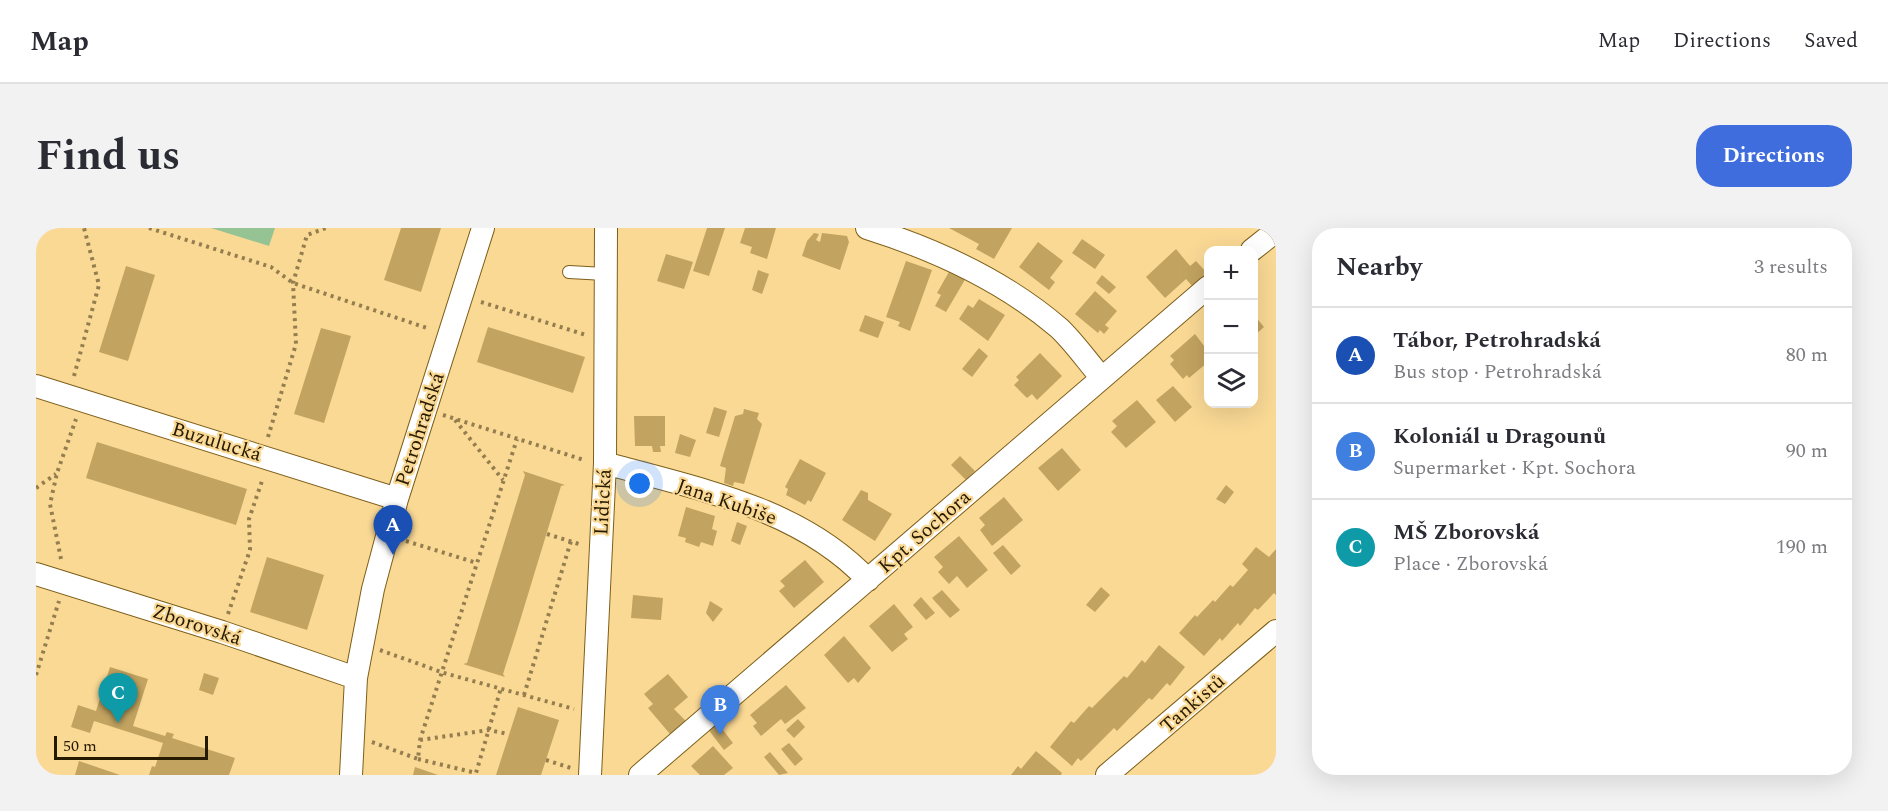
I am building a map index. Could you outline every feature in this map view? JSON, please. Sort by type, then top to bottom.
[{"type":"street","name":"Petrohradská","points":[[351,775],[356,678],[373,589],[397,499],[483,228]]},
{"type":"street","name":"Lidická","points":[[585,773],[595,462],[606,228]]},
{"type":"street","points":[[867,228],[952,258],[1005,288],[1060,329],[1101,377]]},
{"type":"street","points":[[1257,246],[1276,231]]},
{"type":"street","name":"Kpt. Sochora","points":[[640,775],[1101,377],[1204,291]]},
{"type":"street","name":"Buzulucká","points":[[36,386],[263,465],[397,499]]},
{"type":"street","name":"Jana Kubiše","points":[[595,462],[737,501],[779,518],[841,553],[868,580]]},
{"type":"street","name":"Zborovská","points":[[36,573],[222,632],[356,678]]},
{"type":"street","name":"Tankistů","points":[[1107,775],[1276,631]]},
{"type":"lane","points":[[569,273],[604,274]]},
{"type":"path","points":[[73,381],[99,285],[84,228]]},
{"type":"path","points":[[149,228],[271,267],[293,283],[436,331]]},
{"type":"path","points":[[222,632],[250,550],[249,519],[296,344],[293,283],[307,235],[326,228]]},
{"type":"path","points":[[473,300],[595,338]]},
{"type":"path","points":[[437,414],[595,462]]},
{"type":"path","points":[[36,675],[66,583],[50,504],[57,473],[77,417]]},
{"type":"path","points":[[454,419],[503,481]]},
{"type":"path","points":[[418,759],[420,740],[444,673],[517,439]]},
{"type":"path","points":[[36,488],[57,473]]},
{"type":"path","points":[[546,534],[588,547]]},
{"type":"path","points":[[398,538],[477,563]]},
{"type":"path","points":[[524,695],[571,541]]},
{"type":"path","points":[[374,647],[444,673],[583,711]]},
{"type":"path","points":[[367,740],[418,759],[476,773],[501,688]]},
{"type":"path","points":[[420,740],[489,730],[508,734]]},
{"type":"path","points":[[546,760],[585,773]]},
{"type":"green space","points":[[211,228],[275,228],[269,246]]},
{"type":"building","points":[[401,228],[441,228],[421,292],[384,280]]},
{"type":"building","points":[[707,228],[725,228],[709,276],[693,271]]},
{"type":"building","points":[[745,228],[776,228],[767,259],[750,253],[752,247],[740,243]]},
{"type":"building","points":[[949,228],[1012,228],[994,259],[976,249],[979,244]]},
{"type":"building","points":[[814,233],[819,234],[816,240],[820,242],[822,233],[847,236],[849,242],[840,270],[802,256],[807,241]]},
{"type":"building","points":[[1082,239],[1105,255],[1095,269],[1072,253]]},
{"type":"building","points":[[1038,242],[1063,261],[1050,278],[1055,282],[1049,290],[1019,267]]},
{"type":"building","points":[[1176,249],[1190,266],[1196,261],[1204,270],[1204,276],[1193,287],[1186,279],[1165,298],[1146,277]]},
{"type":"building","points":[[666,254],[693,262],[684,289],[657,281]]},
{"type":"building","points":[[906,261],[932,270],[910,331],[898,326],[900,322],[886,317]]},
{"type":"building","points":[[126,266],[155,275],[128,361],[99,352]]},
{"type":"building","points":[[758,270],[769,274],[762,294],[752,290]]},
{"type":"building","points":[[950,270],[966,278],[946,312],[935,306],[941,295],[937,293]]},
{"type":"building","points":[[1102,275],[1116,287],[1109,294],[1096,283]]},
{"type":"building","points":[[1095,291],[1117,311],[1105,325],[1109,328],[1104,334],[1100,330],[1098,333],[1075,314]]},
{"type":"building","points":[[979,299],[1005,315],[988,341],[959,319],[968,305],[973,308]]},
{"type":"building","points":[[865,315],[884,322],[878,338],[859,331]]},
{"type":"building","points":[[1258,320],[1264,327],[1258,332]]},
{"type":"building","points":[[488,327],[585,357],[573,393],[477,362]]},
{"type":"building","points":[[321,328],[351,336],[324,423],[294,414]]},
{"type":"building","points":[[1195,334],[1204,346],[1204,365],[1189,378],[1187,375],[1183,379],[1170,364],[1174,360],[1170,356]]},
{"type":"building","points":[[979,348],[988,356],[972,377],[962,369]]},
{"type":"building","points":[[1040,353],[1062,376],[1037,400],[1032,394],[1027,398],[1014,385],[1019,380],[1016,377]]},
{"type":"building","points":[[1173,386],[1192,407],[1175,422],[1156,400]]},
{"type":"building","points":[[1137,400],[1156,422],[1126,448],[1111,432],[1117,426],[1112,421]]},
{"type":"building","points":[[714,407],[727,411],[719,437],[706,433]]},
{"type":"building","points":[[744,409],[759,413],[757,419],[762,424],[744,484],[734,482],[733,486],[724,483],[726,468],[720,466],[735,416],[743,414]]},
{"type":"building","points":[[634,416],[665,416],[665,446],[660,446],[661,452],[653,452],[652,446],[635,446]]},
{"type":"building","points":[[680,434],[696,440],[690,457],[675,453]]},
{"type":"building","points":[[97,442],[247,489],[236,525],[86,478]]},
{"type":"building","points":[[1062,448],[1081,470],[1058,491],[1038,468]]},
{"type":"building","points":[[960,456],[975,471],[966,480],[951,465]]},
{"type":"building","points":[[800,459],[826,473],[811,502],[808,500],[805,505],[786,495],[788,489],[785,487]]},
{"type":"building","points":[[523,471],[565,485],[561,486],[503,674],[505,677],[463,664],[467,663],[525,475]]},
{"type":"building","points":[[1226,485],[1234,492],[1225,504],[1216,499]]},
{"type":"building","points":[[861,490],[868,493],[868,500],[892,514],[875,541],[842,520]]},
{"type":"building","points":[[1004,497],[1023,520],[992,546],[980,530],[985,525],[979,518]]},
{"type":"building","points":[[686,507],[715,516],[712,529],[717,531],[713,546],[701,542],[699,547],[685,542],[686,538],[678,536]]},
{"type":"building","points":[[737,522],[747,526],[740,545],[731,541]]},
{"type":"building","points":[[959,536],[988,570],[967,588],[957,576],[949,584],[938,572],[943,567],[934,557]]},
{"type":"building","points":[[1003,545],[1021,566],[1011,575],[993,553]]},
{"type":"building","points":[[1256,547],[1269,557],[1276,549],[1276,595],[1274,593],[1258,610],[1255,608],[1240,626],[1238,623],[1204,656],[1179,633],[1195,615],[1197,617],[1213,600],[1215,602],[1230,585],[1233,587],[1248,570],[1242,564]]},
{"type":"building","points":[[267,557],[324,575],[307,630],[250,612]]},
{"type":"building","points":[[805,560],[824,582],[794,608],[779,591],[785,586],[780,581]]},
{"type":"building","points":[[1101,587],[1110,595],[1095,612],[1086,605]]},
{"type":"building","points":[[942,590],[960,610],[950,618],[932,598]]},
{"type":"building","points":[[633,595],[663,598],[661,620],[631,618]]},
{"type":"building","points":[[921,597],[935,613],[926,620],[913,605]]},
{"type":"building","points":[[710,601],[723,609],[713,622],[706,613]]},
{"type":"building","points":[[894,604],[913,627],[904,634],[908,639],[892,652],[869,626]]},
{"type":"building","points":[[844,636],[871,668],[858,683],[854,678],[848,683],[824,655]]},
{"type":"building","points":[[1159,645],[1185,667],[1170,686],[1167,683],[1152,700],[1149,698],[1117,731],[1114,728],[1081,761],[1078,758],[1072,766],[1050,747],[1071,721],[1074,723],[1089,706],[1092,708],[1124,676],[1127,678],[1142,660],[1145,663]]},
{"type":"building","points":[[110,667],[148,679],[133,726],[165,736],[167,732],[174,734],[172,738],[235,758],[229,775],[149,775],[152,766],[155,767],[163,743],[94,721],[90,733],[71,727],[78,705],[96,711]]},
{"type":"building","points":[[204,673],[219,678],[213,695],[199,690]]},
{"type":"building","points":[[668,674],[688,697],[674,709],[686,721],[670,734],[648,708],[653,704],[644,694]]},
{"type":"building","points":[[786,685],[806,708],[785,724],[781,719],[761,736],[753,726],[757,723],[750,715]]},
{"type":"building","points":[[518,707],[559,720],[541,775],[496,775]]},
{"type":"building","points":[[798,719],[805,727],[794,738],[786,730]]},
{"type":"building","points":[[716,721],[733,743],[724,750],[707,728]]},
{"type":"building","points":[[789,743],[803,759],[795,766],[781,749]]},
{"type":"building","points":[[713,746],[733,768],[724,775],[700,775],[691,766]]},
{"type":"building","points":[[1036,751],[1062,773],[1061,775],[1011,775],[1018,766],[1021,769]]},
{"type":"building","points":[[770,752],[788,773],[779,775],[764,757]]},
{"type":"building","points":[[79,761],[120,775],[75,775]]},
{"type":"building","points":[[415,767],[438,775],[413,775]]},
{"type":"place","name":"Tábor, Petrohradská","points":[[393,555]]},
{"type":"place","name":"MŠ Zborovská","points":[[118,723]]},
{"type":"place","name":"Koloniál u Dragounů","points":[[720,735]]}]
